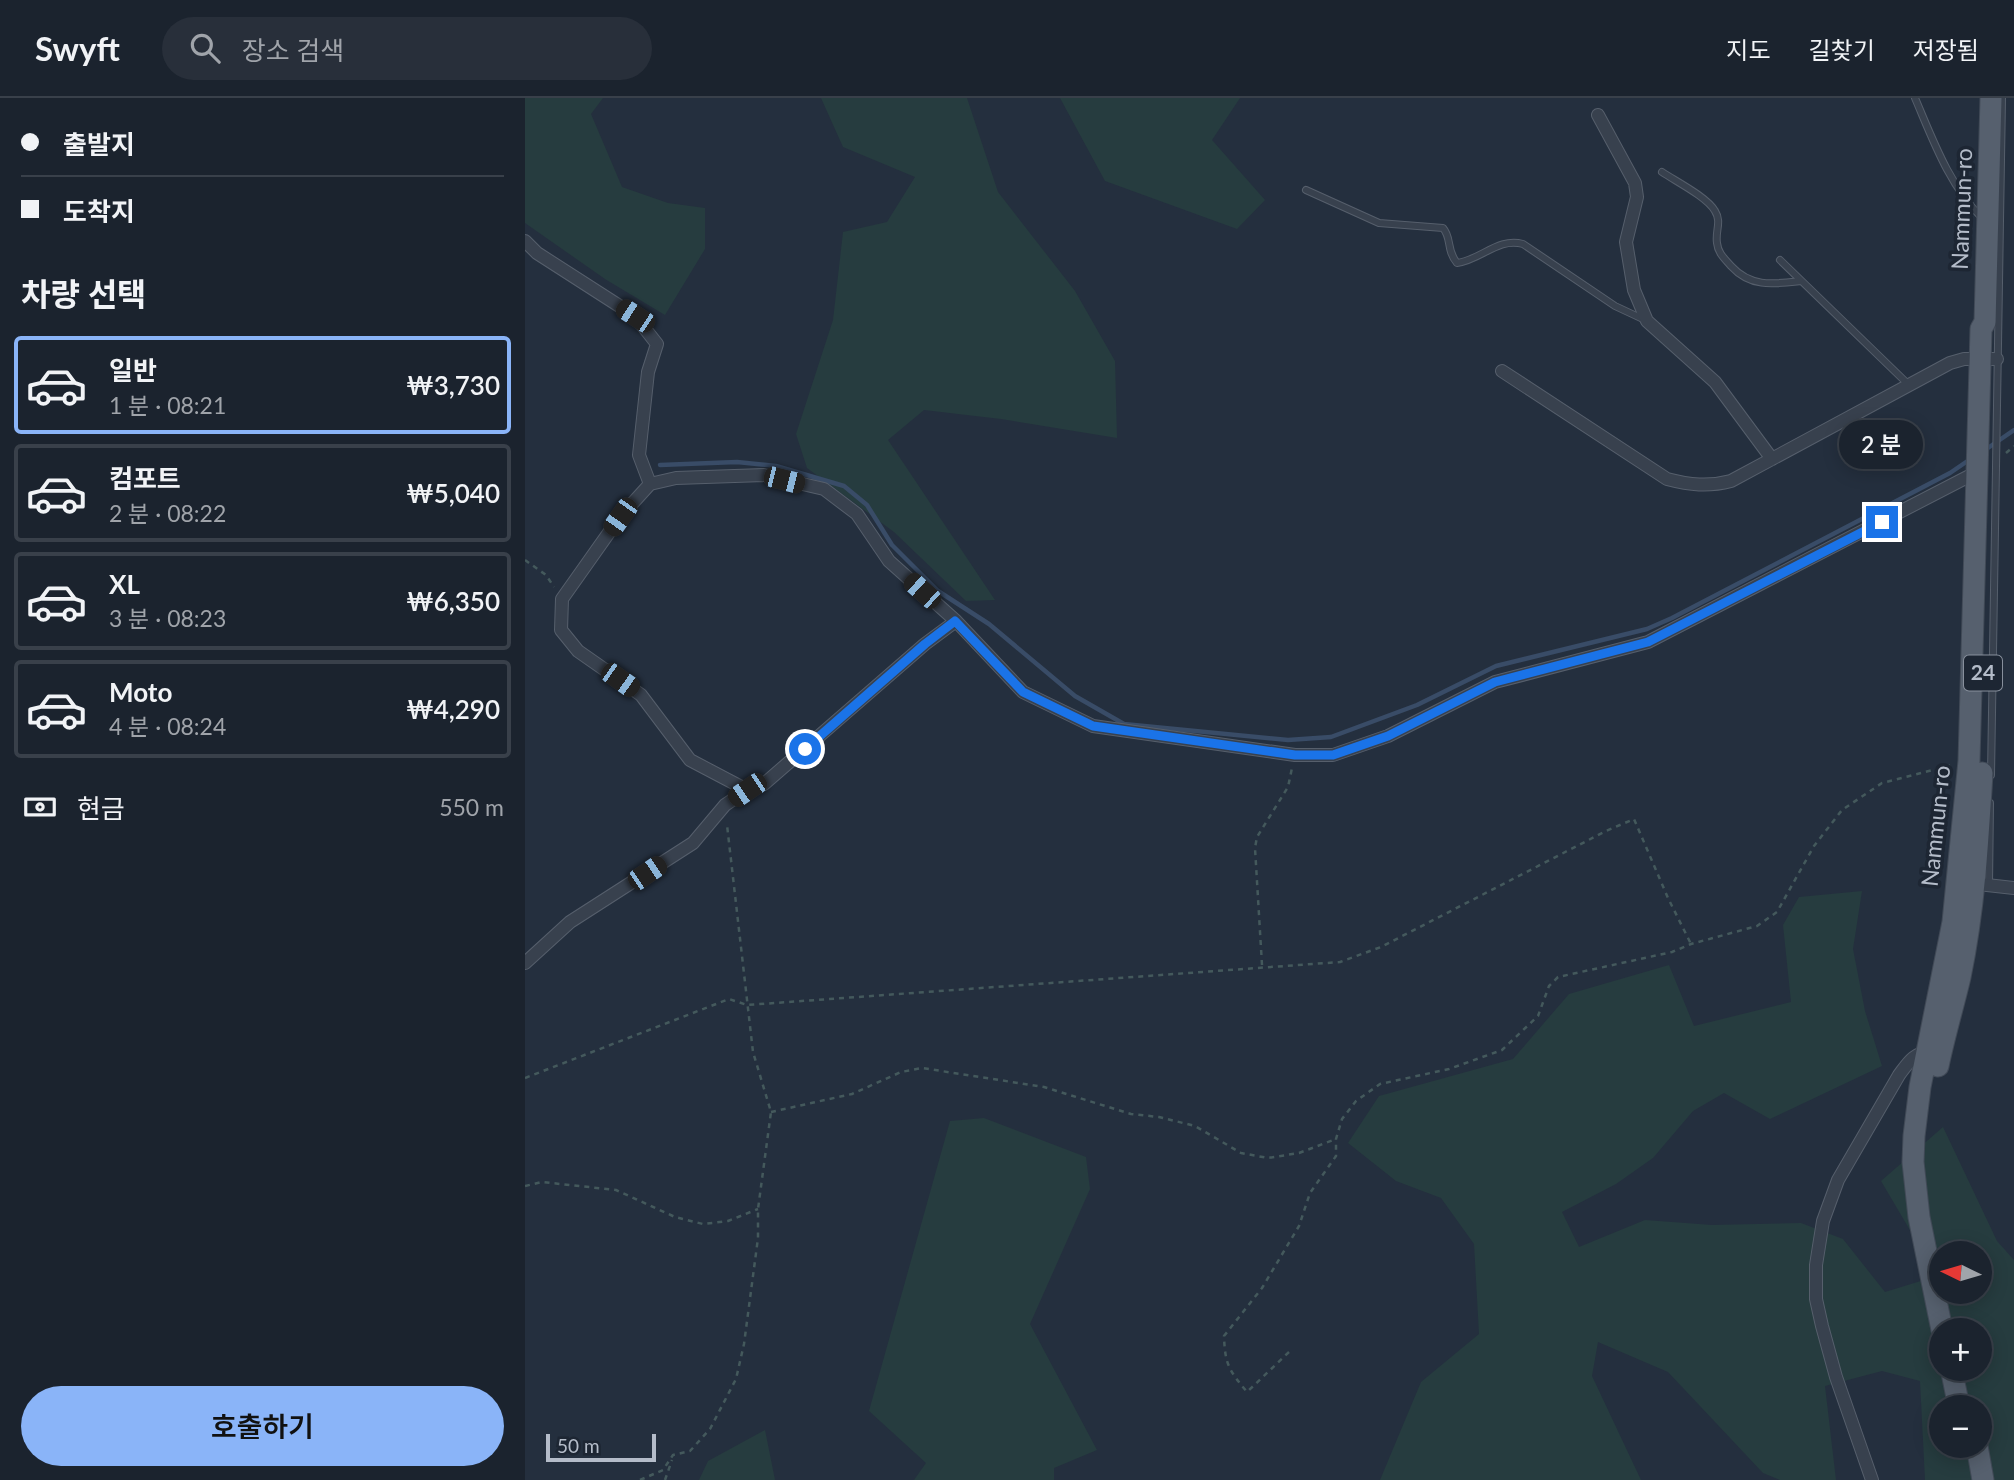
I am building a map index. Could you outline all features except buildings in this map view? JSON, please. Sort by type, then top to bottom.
[{"type":"main road","name":"Nammun-ro","points":[[1940,1318],[1919,1217],[1913,1162],[1916,1116],[1934,1052],[1960,977],[1974,883],[1982,758],[1982,435],[1988,358],[1980,329],[1985,322],[1991,98]]},
{"type":"main road","name":"Nammun-ro","points":[[1974,883],[1969,761],[1982,467]]},
{"type":"main road","name":"Nammun-ro","points":[[1934,1052],[1925,1161],[1928,1206],[1934,1241]]},
{"type":"main road","points":[[1968,1458],[1972,1480]]},
{"type":"main road","points":[[1979,1458],[1983,1480]]},
{"type":"street","points":[[1598,115],[1635,183],[1637,197],[1626,242],[1635,290],[1647,321],[1715,382],[1772,459]]},
{"type":"street","points":[[525,241],[537,253],[635,316],[657,344],[648,372],[639,455],[650,484]]},
{"type":"street","points":[[1502,371],[1667,479],[1691,486],[1731,481],[1957,360],[1988,358]]},
{"type":"street","points":[[747,790],[689,760],[641,695],[578,651],[561,630],[562,598],[620,517],[650,484],[676,478],[764,475],[824,489],[857,514],[889,561],[955,621],[1023,692],[1093,726],[1295,755],[1333,755],[1388,736],[1495,682],[1648,642],[1982,467]]},
{"type":"street","points":[[525,963],[570,922],[693,843],[725,804],[747,790],[765,784],[955,621]]},
{"type":"street","points":[[1974,883],[2014,888]]},
{"type":"street","points":[[1873,1480],[1840,1388],[1822,1326],[1816,1299],[1819,1240],[1823,1220],[1843,1171],[1899,1075],[1910,1059],[1919,1053],[1934,1052]]},
{"type":"lane","points":[[1915,98],[1940,155],[1964,200],[1989,225]]},
{"type":"lane","points":[[1974,883],[1988,358],[2002,98]]},
{"type":"lane","points":[[1662,172],[1709,203],[1716,212],[1719,224],[1716,239],[1719,253],[1736,271],[1753,282],[1765,285],[1801,281]]},
{"type":"lane","points":[[1306,190],[1379,223],[1443,228],[1447,233],[1450,254],[1457,262],[1467,261],[1506,242],[1523,244],[1615,306],[1647,321]]},
{"type":"lane","points":[[1780,260],[1909,385]]},
{"type":"path","points":[[525,560],[546,575],[562,598]]},
{"type":"path","points":[[1262,967],[1255,848],[1257,837],[1288,787],[1295,755]]},
{"type":"path","points":[[1289,1352],[1247,1392],[1232,1373],[1225,1358],[1224,1336],[1262,1288],[1299,1226],[1310,1193],[1336,1156],[1336,1139],[1342,1119],[1356,1101],[1380,1084],[1449,1069],[1502,1050],[1538,1016],[1549,986],[1558,977],[1672,952],[1757,926],[1777,912],[1814,846],[1842,810],[1882,783],[1969,761]]},
{"type":"path","points":[[640,1480],[663,1470],[673,1455],[690,1451],[710,1429],[736,1379],[744,1343],[758,1238],[758,1209],[771,1112],[753,1052],[725,804]]},
{"type":"path","points":[[525,1078],[729,999],[747,1005],[1340,962],[1381,947],[1634,819],[1691,944]]},
{"type":"path","points":[[771,1112],[852,1094],[901,1072],[922,1068],[1044,1087],[1131,1114],[1159,1117],[1195,1126],[1241,1153],[1268,1158],[1299,1153],[1336,1139]]},
{"type":"path","points":[[525,1186],[542,1182],[616,1190],[675,1217],[703,1224],[728,1221],[758,1209]]},
{"type":"path","points":[[665,1480],[673,1455]]},
{"type":"green space","points":[[525,98],[603,98],[591,114],[622,187],[668,203],[705,208],[705,249],[665,315],[605,279],[525,223]]},
{"type":"green space","points":[[821,98],[967,98],[998,192],[1075,291],[1115,361],[1117,438],[1001,419],[924,410],[888,440],[995,600],[966,601],[894,532],[807,468],[796,434],[833,320],[843,232],[887,222],[915,177],[843,147]]},
{"type":"green space","points":[[1060,98],[1240,98],[1212,140],[1265,200],[1237,229],[1105,181]]},
{"type":"green space","points":[[1862,891],[1853,949],[1865,1011],[1882,1066],[1770,1119],[1724,1093],[1693,1111],[1653,1158],[1616,1184],[1562,1212],[1579,1247],[1645,1220],[1712,1225],[1801,1223],[1843,1239],[1885,1292],[1929,1278],[1929,1304],[1992,1304],[1992,1241],[1929,1241],[1929,1262],[1881,1181],[1943,1127],[1997,1241],[2014,1260],[2014,1480],[1925,1480],[1920,1381],[1882,1371],[1825,1386],[1836,1480],[1780,1480],[1763,1473],[1668,1372],[1598,1342],[1592,1376],[1641,1480],[1380,1480],[1421,1382],[1479,1334],[1474,1244],[1441,1198],[1396,1181],[1348,1143],[1379,1096],[1513,1059],[1569,994],[1669,965],[1694,1026],[1791,1002],[1783,925],[1799,897]]},
{"type":"green space","points":[[984,1118],[1086,1157],[1090,1189],[1030,1324],[1097,1450],[1054,1468],[1054,1480],[914,1480],[926,1463],[869,1411],[950,1121]]},
{"type":"green space","points":[[765,1430],[775,1480],[699,1480],[708,1461]]},
{"type":"waterway","points":[[1985,450],[2014,430]]},
{"type":"waterway","points":[[660,465],[737,462],[776,466],[844,486],[867,505],[892,545],[938,591],[989,624],[1075,696],[1124,724],[1288,740],[1331,737],[1417,705],[1496,666],[1647,629],[1950,473],[1969,460]]},
{"type":"route","points":[[805,749],[955,621],[1023,692],[1093,726],[1295,755],[1333,755],[1388,736],[1495,682],[1648,642],[1882,522]]}]
